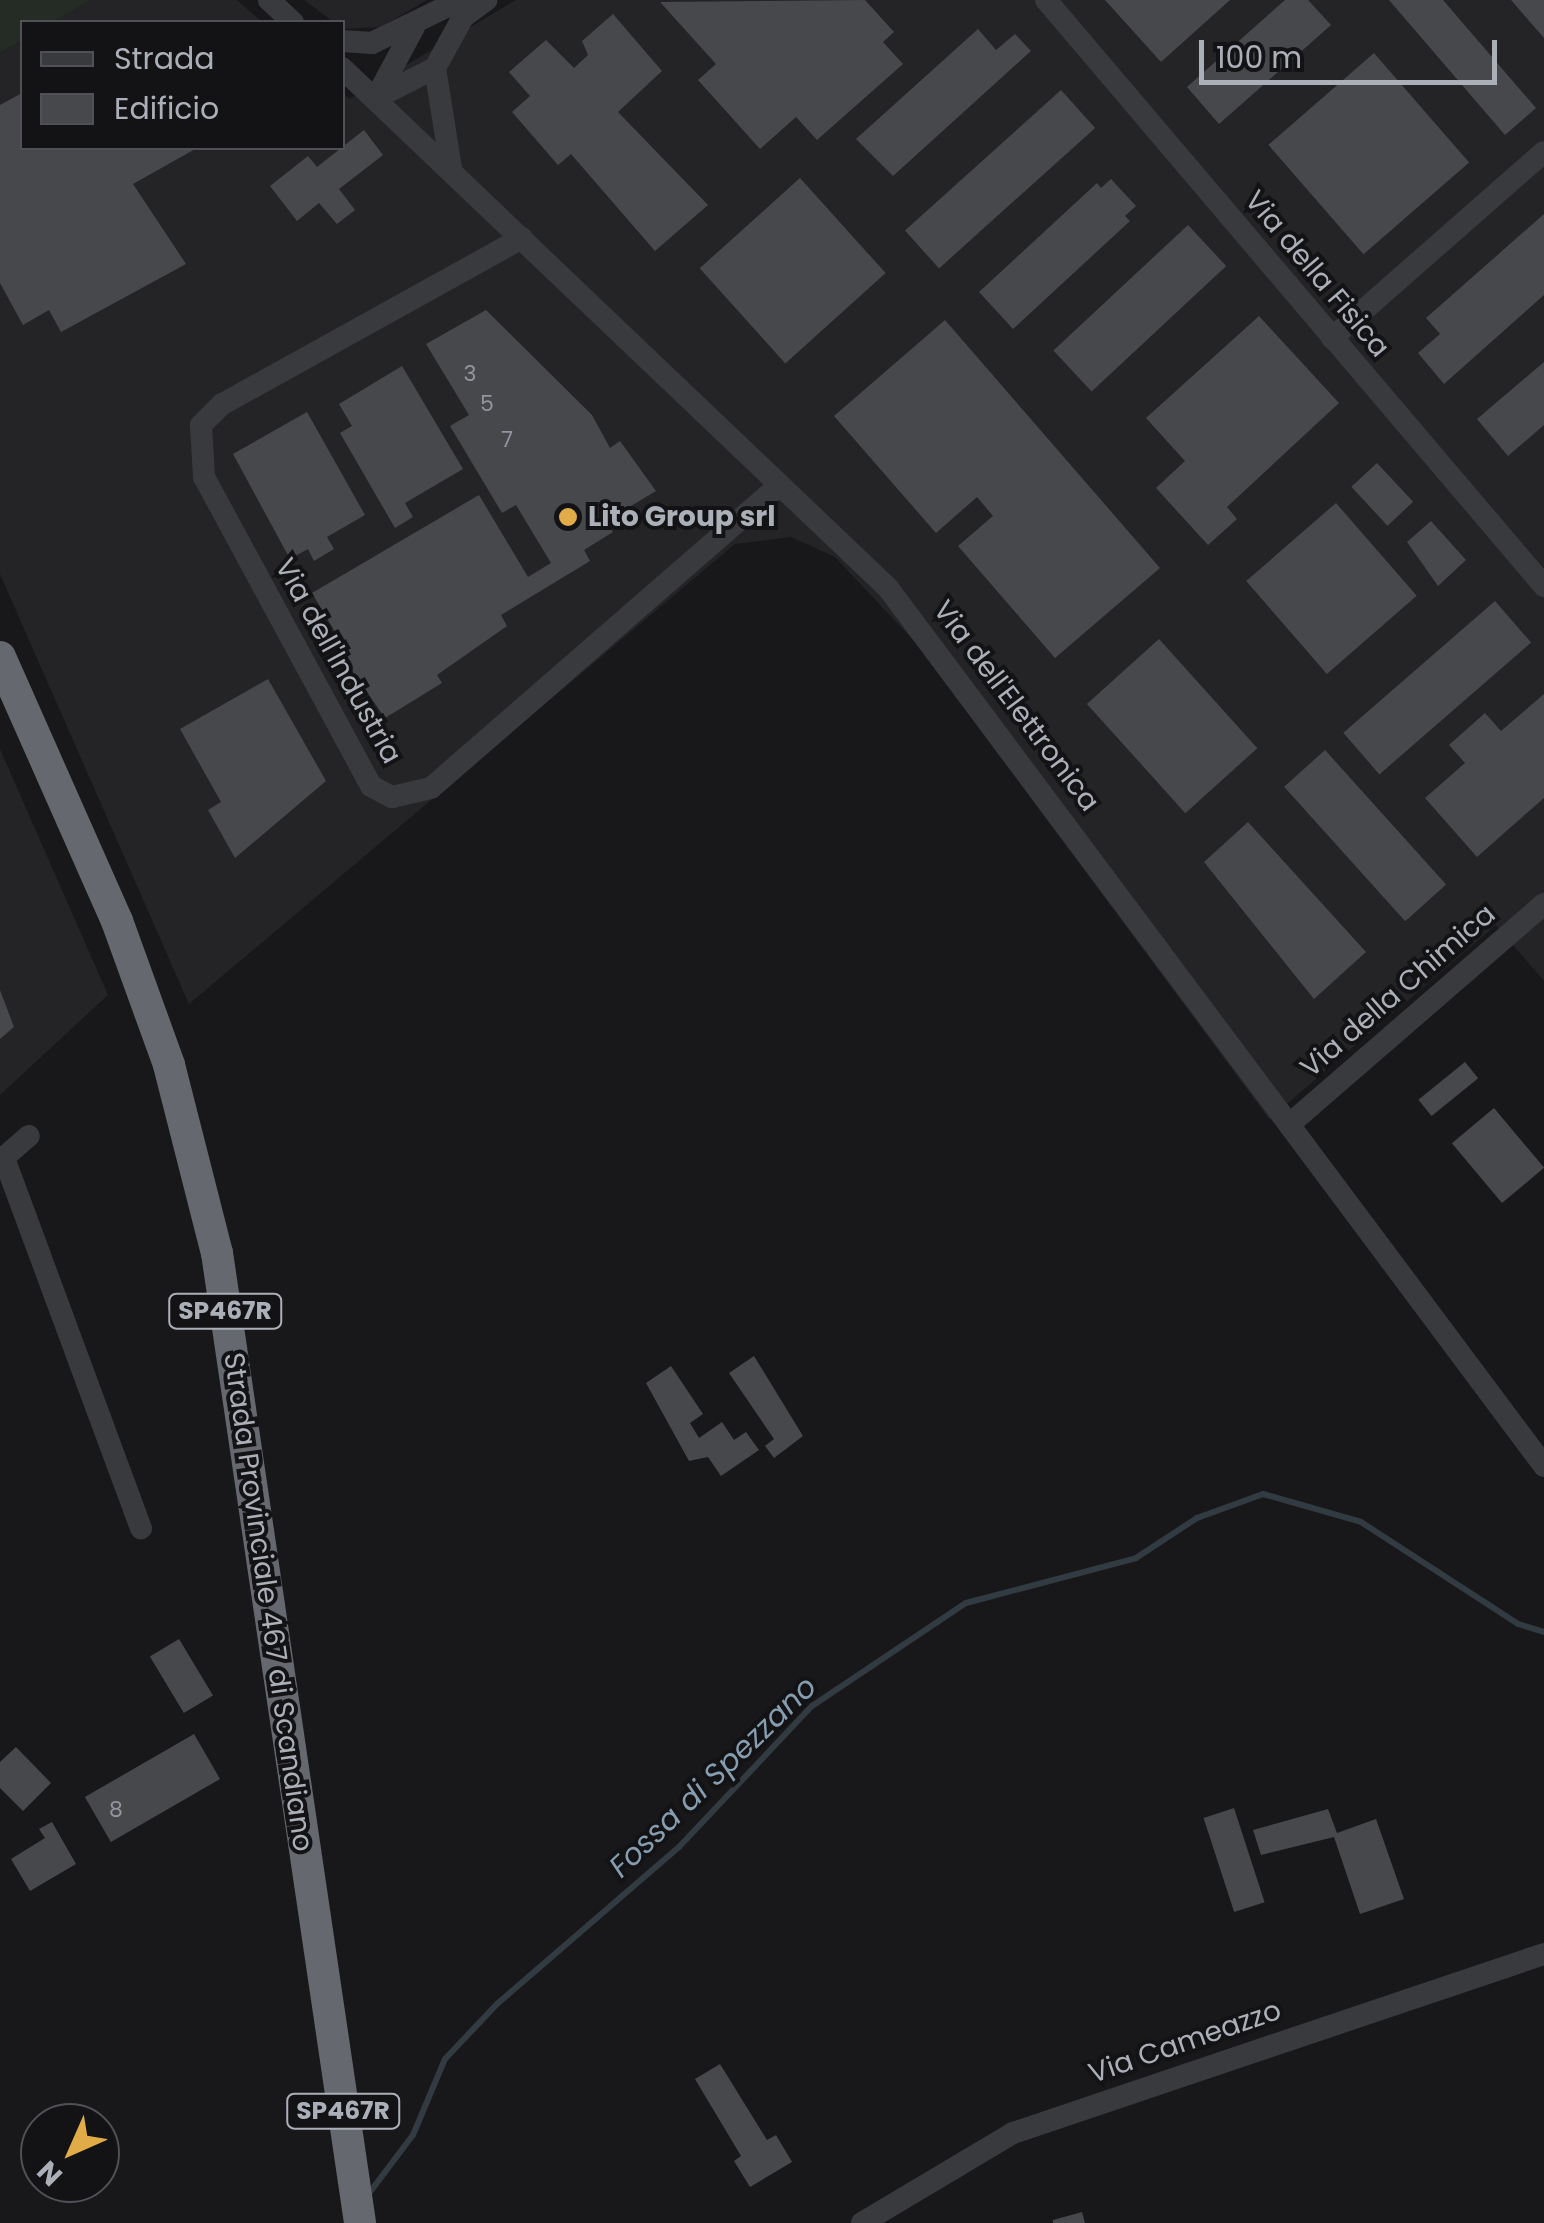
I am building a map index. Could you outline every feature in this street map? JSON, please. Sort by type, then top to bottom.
[{"type":"highway","name":"Strada Provinciale 467 di Scandiano","points":[[0,657],[118,921],[169,1065],[217,1253],[360,2223]]},
{"type":"street","points":[[269,0],[292,20]]},
{"type":"street","points":[[345,41],[372,43],[414,27],[460,0]]},
{"type":"street","points":[[451,168],[436,68],[462,17],[486,0]]},
{"type":"street","name":"Via della Fisica","points":[[1046,0],[1544,586]]},
{"type":"street","points":[[376,98],[414,27]]},
{"type":"street","points":[[376,98],[436,68]]},
{"type":"street","name":"Via dell'Elettronica","points":[[345,71],[780,484],[930,638],[1544,1466]]},
{"type":"street","points":[[1332,338],[1544,152]]},
{"type":"street","name":"Via dell'Industria","points":[[522,238],[222,404],[201,425],[204,477],[371,786],[392,797],[431,788],[780,484]]},
{"type":"street","name":"Via della Chimica","points":[[1291,1123],[1544,904]]},
{"type":"street","points":[[29,1136],[2,1160],[140,1529]]},
{"type":"street","name":"Via Cameazzo","points":[[862,2223],[1014,2133],[1544,1954]]},
{"type":"shaded area","points":[[0,0],[91,0],[56,20],[20,20],[20,41],[0,53]]},
{"type":"shaded area","points":[[91,0],[237,0],[260,20],[56,20]]},
{"type":"shaded area","points":[[304,0],[427,0],[381,27],[345,29],[345,20],[331,20]]},
{"type":"shaded area","points":[[516,0],[1544,0],[1544,981],[1496,925],[1269,1119],[914,641],[835,557],[791,537],[735,544],[189,1004],[0,574],[0,53],[20,41],[20,150],[345,150],[345,96],[349,99]]},
{"type":"shaded area","points":[[0,749],[108,995],[0,1095]]},
{"type":"building","points":[[865,0],[894,32],[883,42],[903,64],[817,140],[796,117],[760,149],[698,80],[716,64],[660,2]]},
{"type":"building","points":[[1105,0],[1230,0],[1161,62]]},
{"type":"building","points":[[1285,0],[1308,0],[1331,25],[1219,124],[1187,87]]},
{"type":"building","points":[[1389,0],[1443,0],[1536,108],[1505,135]]},
{"type":"building","points":[[1511,0],[1544,0],[1544,38]]},
{"type":"building","points":[[613,14],[662,71],[618,112],[708,205],[655,251],[571,154],[558,165],[512,112],[530,96],[509,72],[546,40],[574,68],[588,55],[582,41]]},
{"type":"building","points":[[978,29],[996,50],[1015,34],[1031,51],[893,176],[856,139]]},
{"type":"building","points":[[1374,53],[1469,162],[1363,254],[1268,145]]},
{"type":"building","points":[[1061,90],[1095,128],[939,268],[905,231]]},
{"type":"building","points":[[20,94],[20,150],[193,150],[133,184],[186,264],[61,332],[49,310],[23,325],[0,283],[0,105]]},
{"type":"building","points":[[364,130],[383,155],[339,189],[355,210],[337,224],[319,203],[297,221],[270,186],[308,156],[317,167],[339,150],[345,150],[345,145]]},
{"type":"building","points":[[800,178],[886,273],[785,363],[700,268]]},
{"type":"building","points":[[1111,179],[1136,206],[1125,216],[1130,221],[1013,329],[979,292],[1097,183],[1101,188]]},
{"type":"building","points":[[1544,214],[1544,295],[1444,384],[1418,353],[1440,334],[1426,318]]},
{"type":"building","points":[[1188,225],[1226,266],[1092,391],[1053,350]]},
{"type":"building","name":"Lito Group srl","points":[[486,310],[592,415],[610,448],[620,441],[656,491],[606,521],[613,532],[584,550],[590,561],[501,615],[507,626],[437,675],[442,683],[385,718],[328,636],[335,632],[312,593],[479,495],[528,577],[551,563],[516,505],[502,513],[450,426],[469,415],[426,344]]},
{"type":"building","points":[[1259,316],[1339,403],[1227,507],[1237,519],[1208,545],[1156,488],[1185,461],[1146,418]]},
{"type":"building","points":[[945,320],[1160,568],[1055,658],[958,546],[993,516],[977,497],[936,533],[834,416]]},
{"type":"building","points":[[1544,362],[1544,425],[1508,456],[1477,419]]},
{"type":"building","points":[[402,366],[463,469],[405,503],[413,517],[395,528],[340,433],[352,426],[339,404]]},
{"type":"building","points":[[307,412],[365,515],[327,537],[334,549],[314,561],[308,549],[290,559],[233,454]]},
{"type":"building","points":[[1377,463],[1413,502],[1388,526],[1351,487]]},
{"type":"building","points":[[1336,503],[1417,596],[1327,674],[1246,581]]},
{"type":"building","points":[[1431,521],[1466,560],[1438,586],[1407,542]]},
{"type":"building","points":[[1495,601],[1531,643],[1379,774],[1343,733]]},
{"type":"building","points":[[1159,639],[1257,748],[1185,813],[1087,704]]},
{"type":"building","points":[[268,679],[326,781],[235,858],[208,810],[221,802],[180,729]]},
{"type":"building","points":[[1544,694],[1544,798],[1477,857],[1425,798],[1465,763],[1449,745],[1485,713],[1501,731]]},
{"type":"building","points":[[1325,750],[1446,885],[1405,921],[1284,787]]},
{"type":"building","points":[[1248,822],[1366,952],[1314,999],[1204,862]]},
{"type":"building","points":[[0,990],[14,1027],[0,1039]]},
{"type":"building","points":[[1465,1062],[1478,1078],[1432,1116],[1418,1100]]},
{"type":"building","points":[[1494,1108],[1544,1168],[1502,1203],[1452,1143]]},
{"type":"building","points":[[754,1356],[803,1436],[774,1458],[765,1446],[774,1439],[729,1373]]},
{"type":"building","points":[[671,1366],[703,1414],[690,1423],[699,1438],[722,1422],[734,1440],[746,1432],[759,1450],[721,1476],[708,1457],[689,1461],[646,1383]]},
{"type":"building","points":[[179,1639],[213,1696],[184,1713],[150,1657]]},
{"type":"building","points":[[194,1734],[220,1779],[111,1842],[85,1797]]},
{"type":"building","points":[[16,1747],[51,1783],[23,1811],[0,1788],[0,1762]]},
{"type":"building","points":[[1234,1808],[1265,1902],[1234,1912],[1204,1818]]},
{"type":"building","points":[[1328,1809],[1337,1833],[1376,1819],[1404,1899],[1360,1914],[1334,1837],[1261,1855],[1253,1830]]},
{"type":"building","points":[[52,1822],[76,1864],[30,1891],[11,1859],[45,1838],[39,1829]]},
{"type":"building","points":[[720,2064],[767,2140],[776,2135],[792,2162],[750,2187],[734,2161],[741,2156],[695,2079]]},
{"type":"building","points":[[1082,2212],[1085,2223],[1053,2223],[1053,2220]]},
{"type":"waterway","name":"Fossa di Spezzano","points":[[367,2196],[413,2135],[445,2059],[497,2004],[679,1847],[812,1706],[966,1603],[1136,1558],[1197,1518],[1263,1494],[1361,1522],[1518,1624],[1544,1632]]},
{"type":"place","name":"Lito Group srl","points":[[568,517]]}]
